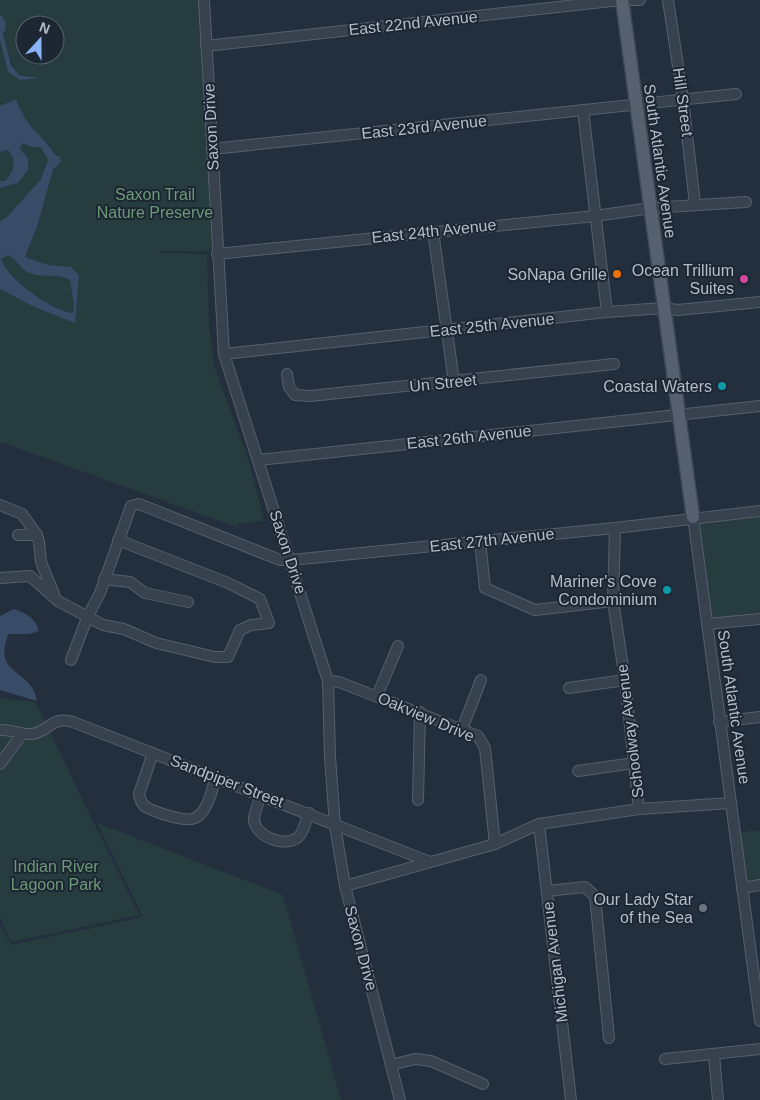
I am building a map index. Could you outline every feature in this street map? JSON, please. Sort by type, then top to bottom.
[{"type":"main road","name":"South Atlantic Avenue","points":[[622,0],[693,517]]},
{"type":"street","name":"Saxon Drive","points":[[204,0],[224,354],[328,681],[330,756],[335,826],[345,886],[400,1100]]},
{"type":"street","name":"East 22nd Avenue","points":[[206,46],[622,0],[640,0]]},
{"type":"street","name":"Hill Street","points":[[668,0],[683,99],[695,204]]},
{"type":"street","name":"East 23rd Avenue","points":[[212,148],[736,94]]},
{"type":"street","points":[[583,110],[607,312]]},
{"type":"street","name":"East 24th Avenue","points":[[217,254],[595,216],[651,208],[746,202]]},
{"type":"street","points":[[433,231],[454,382]]},
{"type":"street","name":"East 25th Avenue","points":[[224,354],[607,312],[663,308],[678,310],[760,302]]},
{"type":"street","name":"Un Street","points":[[287,374],[290,387],[295,395],[310,396],[614,364]]},
{"type":"street","name":"East 26th Avenue","points":[[259,460],[760,406]]},
{"type":"street","name":"East 27th Avenue","points":[[118,540],[131,506],[139,504],[280,560],[615,528],[693,517],[760,511]]},
{"type":"street","points":[[0,505],[22,514],[37,535],[40,542],[41,562],[49,586],[58,601]]},
{"type":"street","name":"South Atlantic Avenue","points":[[693,517],[760,1021]]},
{"type":"street","name":"Schoolway Avenue","points":[[345,886],[495,844],[539,824],[639,809],[625,680],[613,601],[615,528]]},
{"type":"street","points":[[18,535],[37,535]]},
{"type":"street","points":[[0,578],[30,576],[58,601],[87,618],[103,625],[124,628],[156,643],[215,657],[228,657],[240,630],[250,625],[269,623],[260,599],[228,583],[118,540],[100,593],[87,618],[71,660]]},
{"type":"street","points":[[480,541],[485,588],[534,610],[613,601]]},
{"type":"street","points":[[104,579],[130,582],[145,593],[188,602]]},
{"type":"street","points":[[707,624],[760,619]]},
{"type":"street","points":[[377,696],[398,646]]},
{"type":"street","points":[[462,729],[481,680]]},
{"type":"street","points":[[569,688],[625,680]]},
{"type":"street","name":"Oakview Drive","points":[[328,681],[339,682],[478,736],[484,748],[495,844]]},
{"type":"street","points":[[418,800],[420,712]]},
{"type":"street","points":[[719,722],[760,717]]},
{"type":"street","name":"Sandpiper Street","points":[[0,730],[34,734],[63,719],[309,813],[335,826],[430,862]]},
{"type":"street","points":[[0,764],[22,734]]},
{"type":"street","points":[[152,753],[139,794],[140,801],[145,807],[184,820],[195,819],[203,812],[216,777]]},
{"type":"street","points":[[578,771],[634,763]]},
{"type":"street","points":[[262,795],[254,818],[255,825],[262,835],[285,842],[295,840],[300,835],[309,813]]},
{"type":"street","points":[[639,809],[731,803]]},
{"type":"street","name":"Michigan Avenue","points":[[539,824],[571,1100]]},
{"type":"street","points":[[742,888],[760,885]]},
{"type":"street","points":[[547,891],[585,887],[595,896],[608,1038]]},
{"type":"street","points":[[665,1059],[760,1049]]},
{"type":"street","points":[[714,1055],[718,1100]]},
{"type":"street","points":[[391,1064],[415,1060],[432,1061],[483,1084]]},
{"type":"green space","name":"Saxon Trail Nature Preserve","points":[[0,0],[204,0],[212,149],[207,157],[212,251],[159,251],[160,253],[207,254],[209,327],[214,366],[250,464],[264,521],[237,524],[239,528],[1,442],[0,445],[0,289],[32,306],[75,323],[79,277],[71,267],[48,265],[25,258],[37,227],[53,170],[55,155],[50,145],[37,134],[22,114],[16,99],[0,106],[0,40],[8,72],[20,80],[32,75],[19,75],[12,63],[5,42],[5,21],[0,14]]},
{"type":"green space","points":[[22,143],[32,147],[41,146],[48,160],[41,179],[6,219],[0,221],[0,188],[18,183],[28,159],[20,148]]},
{"type":"green space","points":[[8,150],[13,158],[13,166],[11,173],[5,181],[0,181],[0,152]]},
{"type":"green space","points":[[8,255],[32,274],[59,276],[70,280],[74,306],[73,314],[64,312],[42,301],[21,284],[5,267],[1,259]]},
{"type":"green space","points":[[760,508],[760,620],[711,629],[697,518]]},
{"type":"green space","name":"Indian River Lagoon Park","points":[[0,698],[35,702],[139,915],[11,942],[0,917]]},
{"type":"green space","points":[[97,823],[283,895],[341,1100],[0,1100],[0,925],[11,945],[139,918],[142,915]]},
{"type":"green space","points":[[760,830],[760,886],[745,887],[738,833]]},
{"type":"water","points":[[0,14],[6,24],[3,34],[11,65],[19,75],[39,78],[20,80],[8,72],[0,40]]},
{"type":"water","points":[[16,99],[30,125],[55,155],[60,157],[61,161],[53,170],[37,227],[25,257],[48,265],[71,267],[79,276],[75,323],[32,306],[0,289],[0,221],[6,218],[41,179],[48,160],[41,147],[32,147],[22,143],[20,148],[28,159],[28,170],[18,183],[0,188],[0,181],[5,181],[12,170],[13,158],[8,150],[0,152],[0,106]],"holes":[[[8,255],[32,274],[59,276],[70,280],[74,306],[73,313],[54,307],[31,293],[21,284],[5,267],[1,259]]]},
{"type":"water","points":[[14,609],[30,617],[36,623],[39,631],[29,634],[8,634],[4,655],[8,664],[31,686],[37,701],[0,690],[0,616]]},
{"type":"place","name":"SoNapa Grille","points":[[617,274]]},
{"type":"place","name":"Ocean Trillium Suites","points":[[744,279]]},
{"type":"place","name":"Coastal Waters","points":[[722,386]]},
{"type":"place","name":"Mariner's Cove Condominium","points":[[667,590]]},
{"type":"place","name":"Our Lady Star of the Sea","points":[[703,908]]}]
